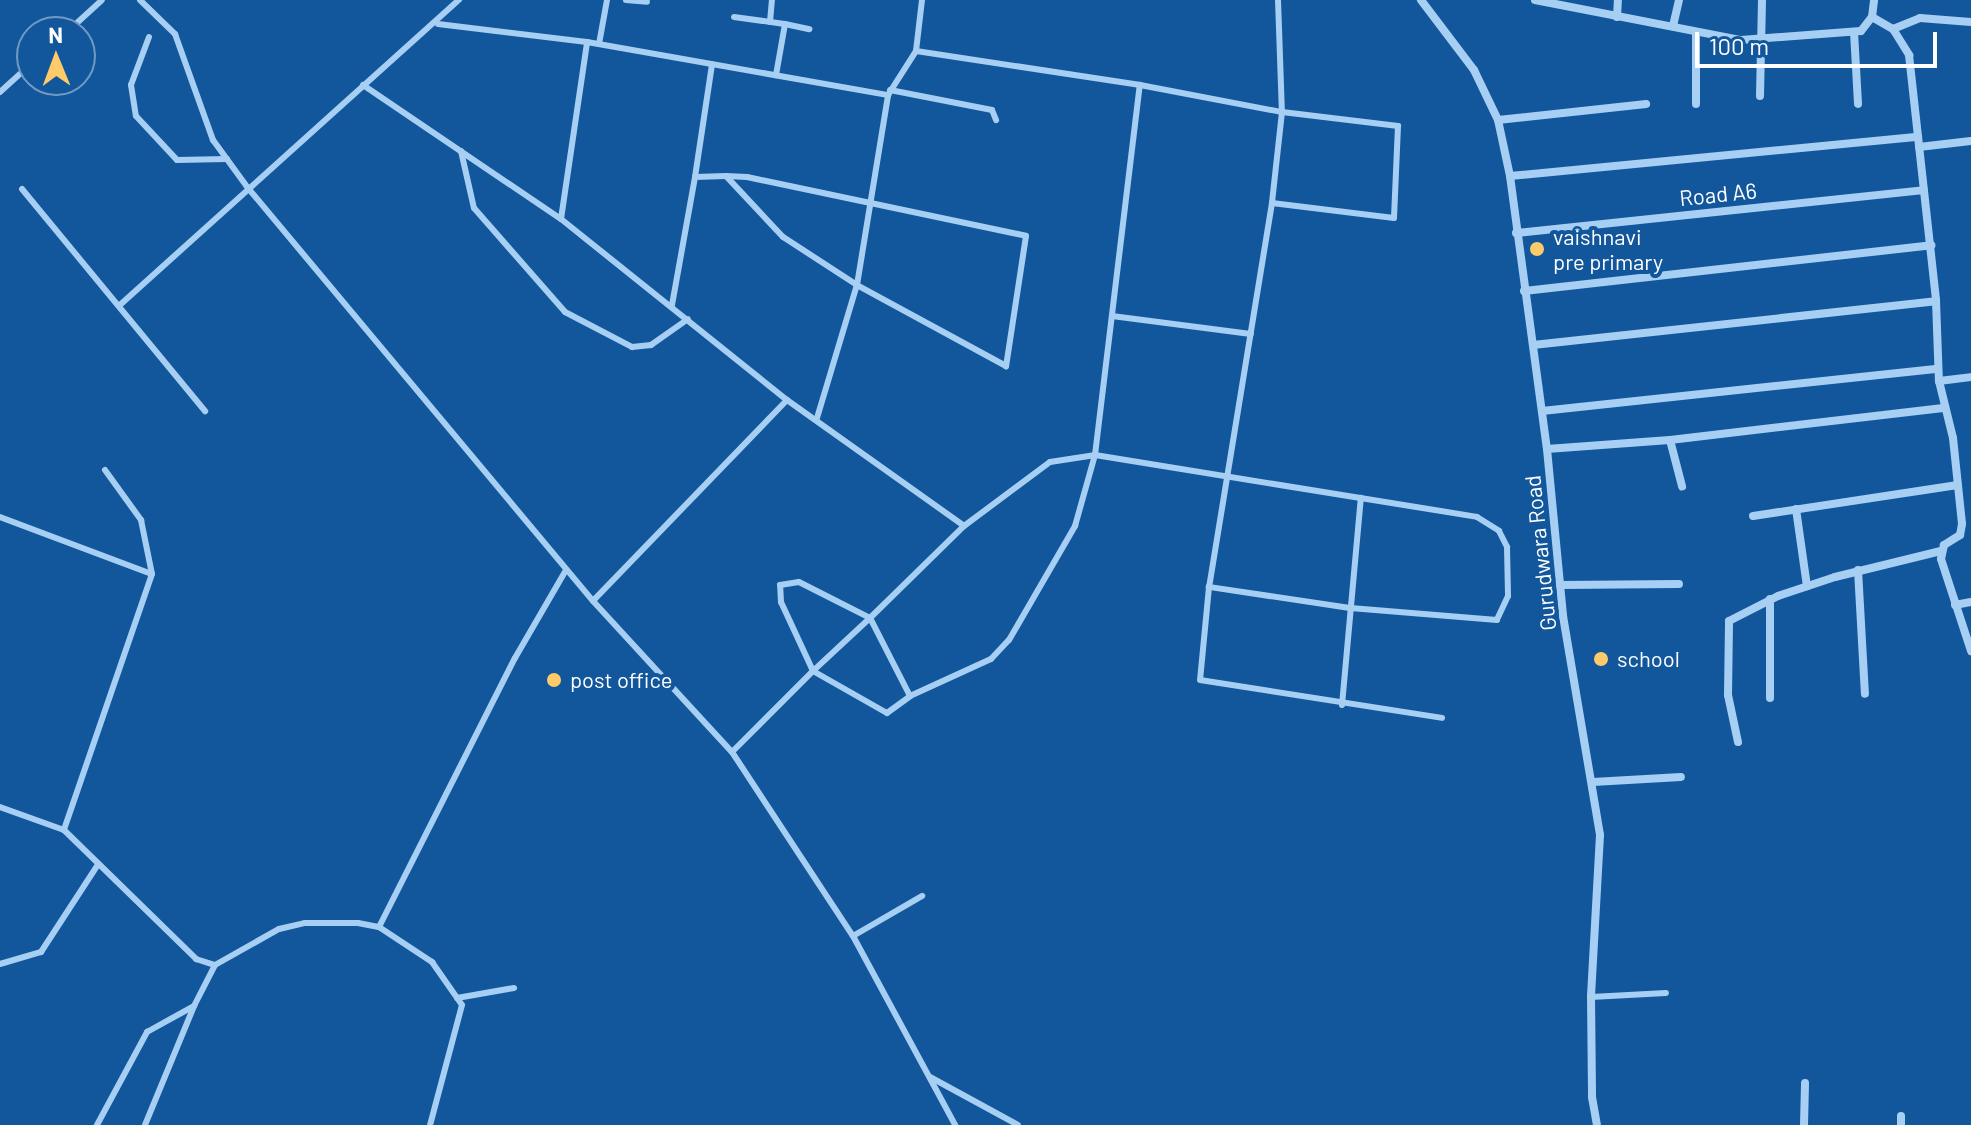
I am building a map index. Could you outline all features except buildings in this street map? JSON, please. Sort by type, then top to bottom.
[{"type":"street","name":"Gurudwara Road","points":[[1421,0],[1474,70],[1498,120],[1510,176],[1547,449],[1560,585],[1600,835],[1591,997],[1597,1125]]},
{"type":"street","points":[[1535,0],[1673,26],[1696,35],[1759,39],[1854,32],[1872,17],[1874,0]]},
{"type":"street","points":[[1617,17],[1618,0]]},
{"type":"street","points":[[1673,26],[1679,0]]},
{"type":"street","points":[[1760,96],[1762,0]]},
{"type":"street","points":[[1738,742],[1730,713],[1726,632],[1737,614],[1770,599],[1858,570],[1941,551],[1960,535],[1958,485],[1939,381],[1931,245],[1909,55],[1893,29],[1872,17]]},
{"type":"street","points":[[1893,29],[1920,18],[1971,22]]},
{"type":"street","points":[[1854,32],[1858,104]]},
{"type":"street","points":[[1696,35],[1696,104]]},
{"type":"street","points":[[1498,120],[1646,104]]},
{"type":"street","points":[[1510,176],[1919,142],[1971,141]]},
{"type":"street","name":"Road A6","points":[[1516,233],[1924,190]]},
{"type":"street","points":[[1524,291],[1931,245]]},
{"type":"street","points":[[1533,345],[1936,301]]},
{"type":"street","points":[[1542,411],[1938,369]]},
{"type":"street","points":[[1939,381],[1971,377]]},
{"type":"street","points":[[1547,449],[1670,440],[1943,408]]},
{"type":"street","points":[[1670,440],[1682,486]]},
{"type":"street","points":[[1753,516],[1958,485]]},
{"type":"street","points":[[1796,509],[1807,586]]},
{"type":"street","points":[[1941,551],[1971,651]]},
{"type":"street","points":[[1858,570],[1865,694]]},
{"type":"street","points":[[1560,585],[1679,584]]},
{"type":"street","points":[[1770,599],[1770,698]]},
{"type":"street","points":[[1955,605],[1971,602]]},
{"type":"street","points":[[1593,782],[1681,777]]},
{"type":"street","points":[[1804,1125],[1805,1083]]},
{"type":"lane","points":[[84,16],[102,0]]},
{"type":"lane","points":[[140,0],[175,34],[213,140],[248,188],[566,570],[732,752],[853,936],[955,1125]]},
{"type":"lane","points":[[121,304],[363,85],[438,24],[459,0]]},
{"type":"lane","points":[[599,44],[607,0]]},
{"type":"lane","points":[[626,0],[647,2]]},
{"type":"lane","points":[[770,22],[772,0]]},
{"type":"lane","points":[[817,418],[857,285],[889,92],[916,51],[922,0]]},
{"type":"lane","points":[[1278,0],[1282,112],[1272,203],[1209,587],[1200,680],[1342,705],[1442,718]]},
{"type":"lane","points":[[734,17],[809,29]]},
{"type":"lane","points":[[438,24],[587,42],[889,92],[992,110],[996,120]]},
{"type":"lane","points":[[776,75],[785,24]]},
{"type":"lane","points":[[149,37],[131,85],[136,116],[177,160],[227,159]]},
{"type":"lane","points":[[561,219],[587,42]]},
{"type":"lane","points":[[916,51],[1140,85],[1282,112],[1398,126],[1394,218],[1272,203]]},
{"type":"lane","points":[[672,305],[712,64]]},
{"type":"lane","points":[[0,92],[16,78]]},
{"type":"lane","points":[[363,85],[561,219],[787,400],[817,418],[964,526]]},
{"type":"lane","points":[[910,696],[870,618],[799,582],[780,585],[781,602],[813,671],[887,713],[910,696],[991,659],[1009,640],[1075,526],[1095,455],[1140,85]]},
{"type":"lane","points":[[461,151],[474,208],[565,312],[632,347],[651,345],[688,319]]},
{"type":"lane","points":[[695,177],[726,176],[869,201],[1026,236],[1006,366],[857,285],[783,237],[726,176]]},
{"type":"lane","points":[[22,189],[121,304],[150,348],[205,411]]},
{"type":"lane","points":[[1112,316],[1251,334]]},
{"type":"lane","points":[[593,601],[787,400]]},
{"type":"lane","points":[[732,752],[964,526],[1050,462],[1095,455],[1477,517],[1499,531],[1507,547],[1508,596],[1497,620],[1482,622],[1350,608],[1209,587]]},
{"type":"lane","points":[[64,830],[152,574],[141,520],[105,470]]},
{"type":"lane","points":[[1342,705],[1361,498]]},
{"type":"lane","points":[[0,517],[152,574]]},
{"type":"lane","points":[[379,927],[515,658],[566,570]]},
{"type":"lane","points":[[0,807],[64,830],[97,866],[117,878],[196,959],[215,965]]},
{"type":"lane","points":[[0,964],[41,952],[97,866]]},
{"type":"lane","points":[[853,936],[922,896]]},
{"type":"lane","points":[[145,1125],[194,1006],[215,965],[279,929],[305,923],[379,927],[432,962],[462,1005],[430,1125]]},
{"type":"lane","points":[[457,998],[514,988]]},
{"type":"lane","points":[[1591,997],[1666,993]]},
{"type":"lane","points":[[97,1125],[147,1032],[194,1006]]},
{"type":"lane","points":[[927,1075],[1018,1125]]},
{"type":"place","name":"vaishnavi pre primary","points":[[1537,249]]},
{"type":"place","name":"school","points":[[1601,659]]},
{"type":"place","name":"post office","points":[[554,680]]}]
